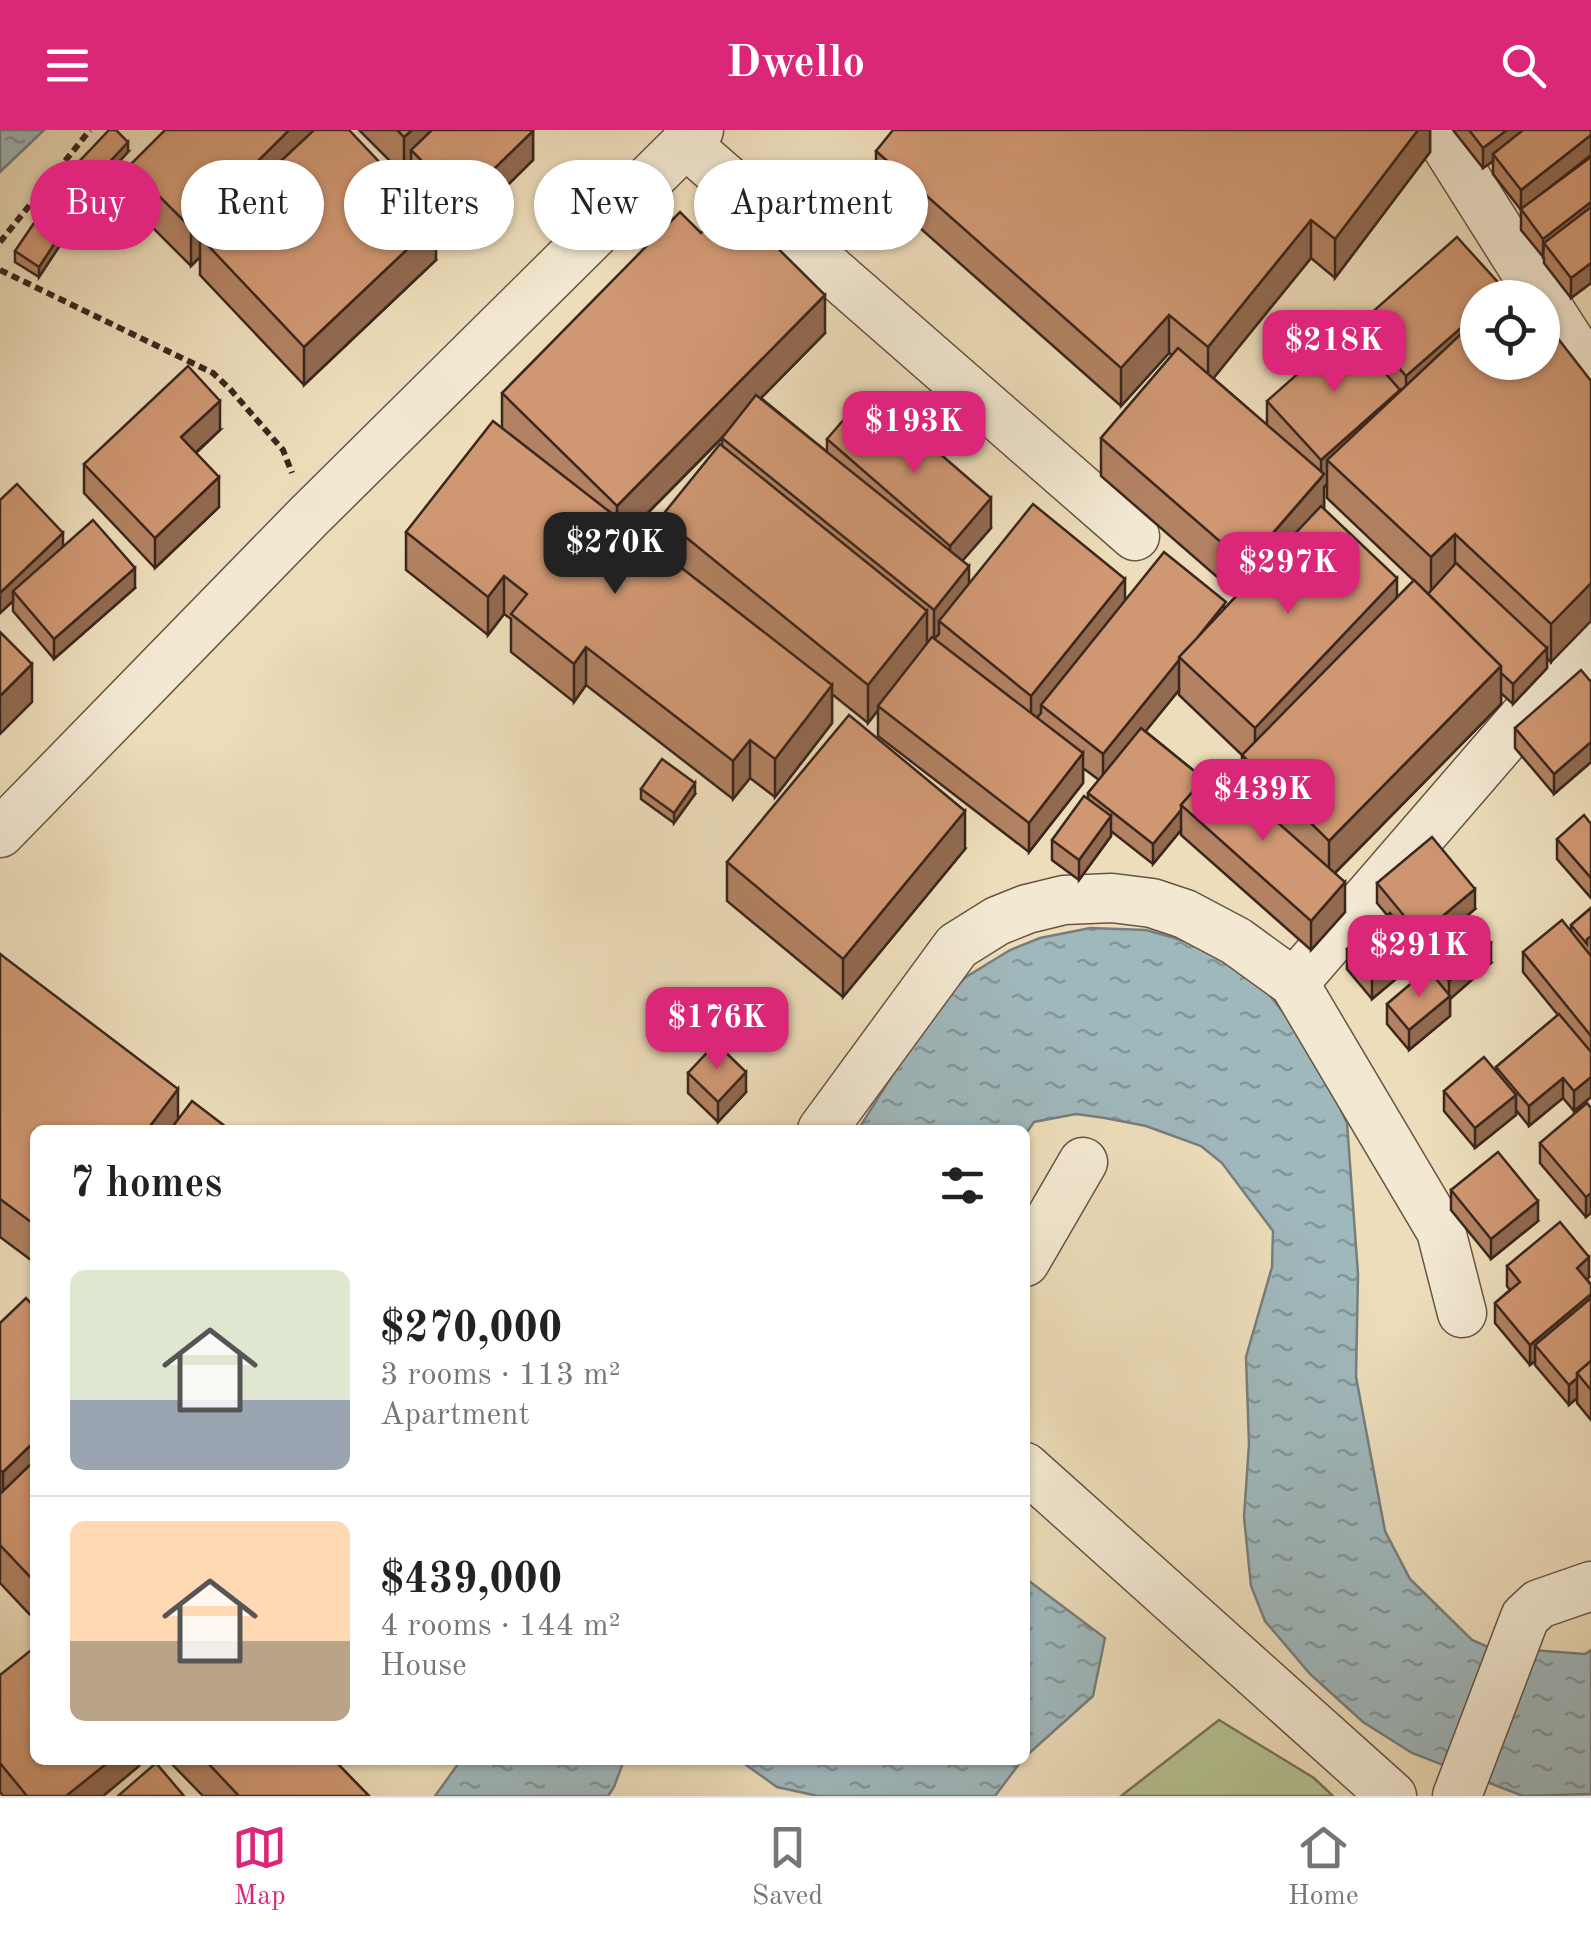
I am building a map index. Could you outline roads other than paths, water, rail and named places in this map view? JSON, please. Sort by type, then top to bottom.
[{"type":"street","points":[[1436,130],[1531,280]]},
{"type":"street","points":[[0,833],[309,516],[692,136],[1136,536]]},
{"type":"street","points":[[1560,326],[1591,374]]},
{"type":"street","points":[[1294,984],[1591,644]]},
{"type":"street","points":[[826,1125],[957,946],[997,921],[1064,900],[1112,898],[1152,903],[1185,914],[1236,941],[1294,984],[1441,1231],[1462,1313]]},
{"type":"street","points":[[1030,1253],[1083,1162]]},
{"type":"street","points":[[1030,1471],[1392,1796]]},
{"type":"street","points":[[1459,1790],[1525,1616],[1539,1604],[1591,1586]]},
{"type":"water","points":[[0,130],[44,130],[0,172]]},
{"type":"water","points":[[1090,928],[1146,930],[1199,945],[1260,983],[1313,1050],[1347,1123],[1358,1274],[1356,1377],[1385,1531],[1410,1579],[1472,1640],[1488,1647],[1585,1654],[1591,1650],[1591,1794],[1523,1796],[1412,1753],[1363,1722],[1310,1674],[1265,1621],[1251,1586],[1244,1517],[1249,1444],[1246,1357],[1272,1267],[1273,1231],[1222,1163],[1201,1146],[1146,1126],[1076,1114],[1034,1122],[1030,1128],[861,1125],[935,1007],[966,977],[1010,950],[1040,938]]},
{"type":"water","points":[[1030,1582],[1105,1638],[1093,1696],[1030,1753]]},
{"type":"water","points":[[457,1765],[622,1765],[608,1796],[435,1796]]},
{"type":"water","points":[[746,1765],[1018,1765],[995,1796],[818,1796],[777,1787]]}]
